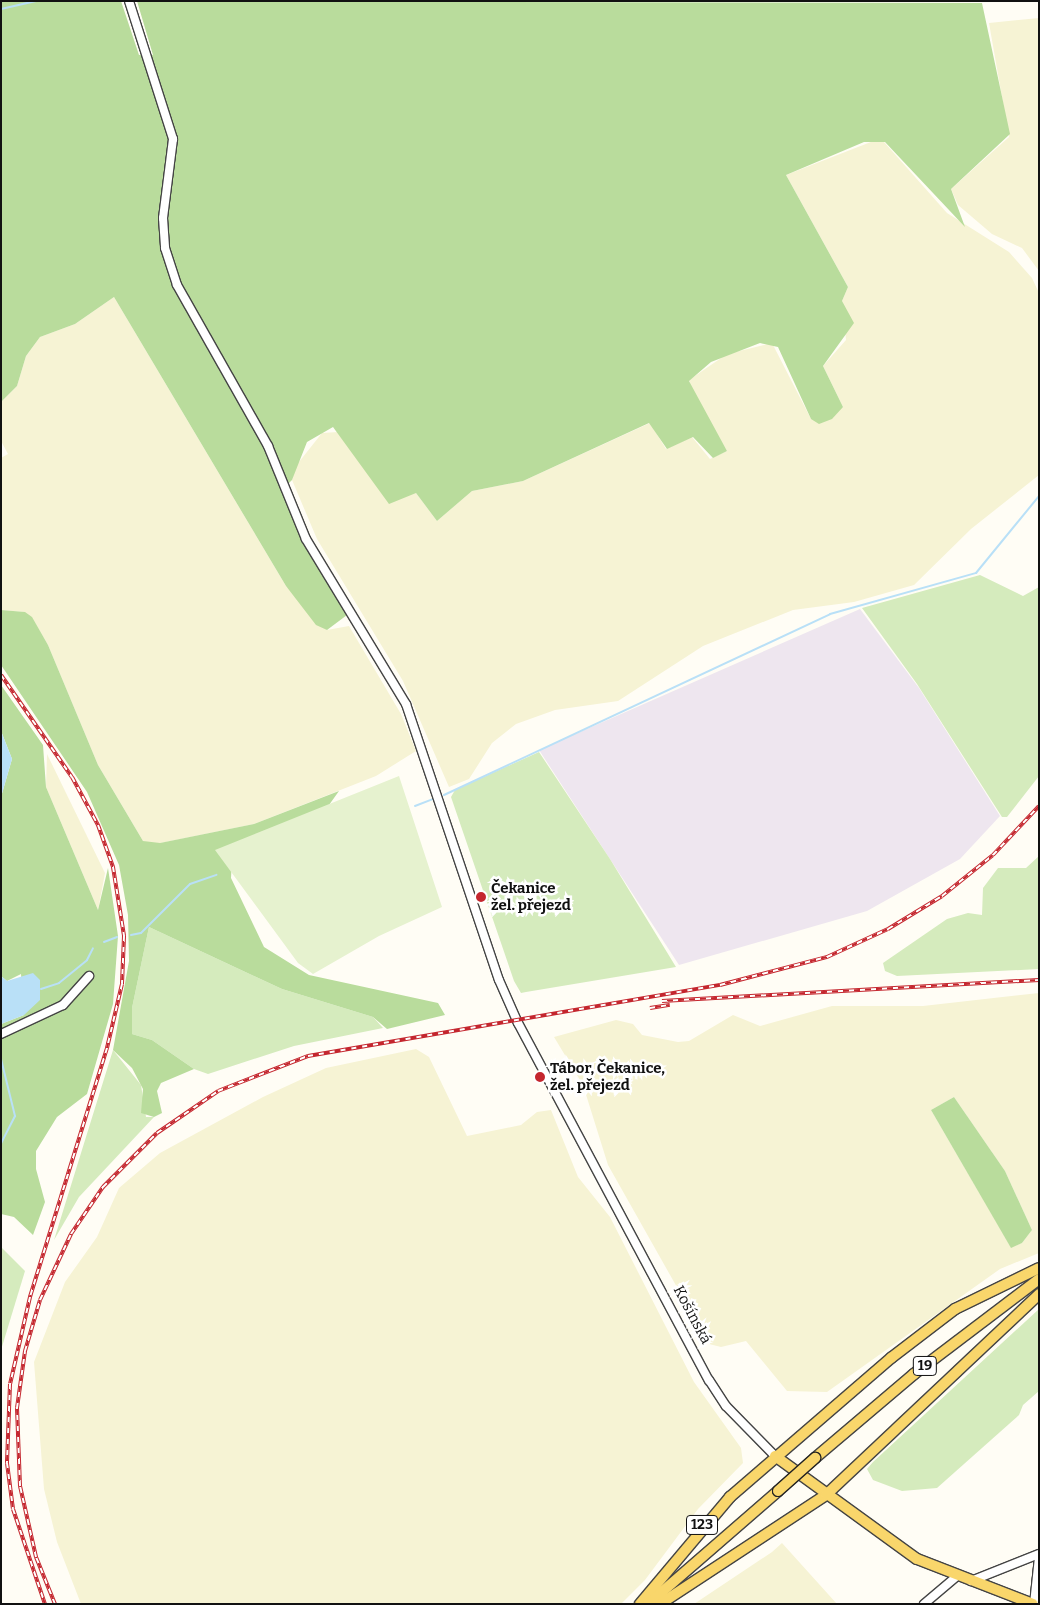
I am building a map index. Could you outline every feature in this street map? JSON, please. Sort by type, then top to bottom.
[{"type":"main road","points":[[774,1456],[942,1317],[1039,1268]]},
{"type":"main road","name":"19","points":[[648,1604],[914,1374],[1039,1279]]},
{"type":"main road","points":[[660,1604],[826,1495],[1039,1294]]},
{"type":"main road","name":"Košínská","points":[[774,1456],[917,1559],[957,1576],[1034,1604]]},
{"type":"main road","name":"123","points":[[640,1604],[704,1524],[774,1456]]},
{"type":"street","name":"Košínská","points":[[129,1],[173,139],[163,218],[170,267],[196,323],[268,446],[306,539],[406,704],[498,980],[709,1380],[743,1426],[774,1456]]},
{"type":"street","points":[[1,1034],[63,1005],[88,976]]},
{"type":"street","points":[[971,1580],[1039,1555],[1034,1604]]},
{"type":"street","points":[[924,1604],[957,1576]]},
{"type":"shaded area","points":[[1039,18],[1039,271],[1022,248],[992,234],[958,205],[951,189],[1009,137],[989,23]]},
{"type":"shaded area","points":[[876,140],[884,142],[947,213],[1009,252],[1032,278],[1039,293],[1039,475],[971,529],[914,585],[854,602],[793,610],[703,646],[618,701],[555,710],[516,724],[492,743],[469,779],[449,787],[403,681],[317,539],[292,480],[295,467],[322,433],[338,432],[416,493],[437,521],[472,491],[523,481],[650,423],[666,449],[692,437],[710,459],[727,451],[696,402],[689,380],[727,354],[772,343],[811,419],[843,407],[823,366],[846,340],[842,301],[848,287],[786,175]]},
{"type":"shaded area","points":[[114,297],[286,586],[327,630],[349,626],[401,714],[416,751],[376,776],[254,824],[151,845],[143,841],[98,765],[48,645],[32,618],[24,612],[1,610],[1,458],[8,454],[1,441],[1,402],[17,386],[26,356],[40,337],[75,324]]},
{"type":"shaded area","points":[[860,609],[919,688],[1000,816],[960,859],[867,911],[679,965],[539,750]]},
{"type":"shaded area","points":[[47,754],[105,873],[98,910],[46,787]]},
{"type":"shaded area","points":[[1039,993],[1039,1253],[1000,1269],[827,1392],[787,1391],[746,1341],[721,1347],[709,1344],[608,1165],[583,1085],[554,1037],[616,1020],[633,1024],[642,1035],[678,1042],[689,1041],[733,1015],[760,1026],[832,1006],[923,1006]],"holes":[[[954,1097],[1005,1171],[1032,1230],[1022,1243],[1011,1247],[931,1110]]]},
{"type":"shaded area","points":[[416,1049],[429,1057],[467,1136],[521,1125],[537,1112],[551,1110],[578,1177],[610,1217],[694,1382],[741,1448],[743,1463],[698,1509],[645,1580],[621,1604],[81,1604],[57,1542],[44,1489],[34,1362],[65,1282],[97,1237],[119,1188],[160,1153],[263,1097],[326,1068]]},
{"type":"shaded area","points":[[782,1543],[837,1604],[694,1604],[772,1552]]},
{"type":"green space","points":[[1,1],[121,1],[139,55],[153,55],[137,1],[982,3],[1010,134],[951,189],[965,227],[885,142],[864,142],[786,175],[848,287],[842,301],[854,323],[823,366],[843,407],[832,419],[819,424],[811,419],[778,347],[760,343],[711,362],[689,381],[727,451],[713,458],[693,437],[667,449],[649,423],[523,481],[472,491],[437,521],[416,493],[389,504],[333,427],[307,442],[292,480],[284,488],[303,540],[347,615],[327,630],[316,625],[286,586],[114,297],[75,324],[40,337],[26,356],[17,386],[1,402]]},
{"type":"green space","points":[[980,575],[1023,596],[1039,587],[1039,776],[1007,817],[1002,817],[917,684],[862,608]]},
{"type":"green space","points":[[1,610],[25,612],[32,617],[48,645],[98,765],[143,841],[160,843],[254,824],[339,791],[324,812],[232,858],[231,878],[264,947],[309,975],[438,1003],[445,1015],[387,1029],[373,1017],[282,989],[149,927],[132,1008],[132,1034],[152,1040],[194,1069],[161,1083],[157,1091],[162,1113],[154,1117],[141,1113],[143,1089],[132,1068],[113,1050],[129,961],[128,915],[119,865],[87,792],[1,665]]},
{"type":"green space","points":[[1,685],[43,745],[46,787],[98,910],[108,868],[118,936],[113,1004],[87,1094],[57,1117],[36,1151],[36,1169],[45,1202],[33,1235],[14,1217],[1,1214],[1,1024],[24,1015],[21,974],[7,981],[1,976],[1,797],[12,759],[1,731]]},
{"type":"green space","points":[[539,752],[610,859],[676,967],[521,993],[514,981],[451,797],[455,790]]},
{"type":"green space","points":[[399,776],[442,907],[379,936],[313,974],[298,963],[215,850]]},
{"type":"green space","points":[[1039,856],[1039,969],[897,976],[885,971],[883,963],[947,919],[968,913],[982,915],[983,888],[998,868],[1026,868]]},
{"type":"green space","points":[[149,927],[282,989],[373,1017],[383,1028],[294,1046],[208,1074],[194,1069],[152,1040],[132,1034],[132,1008]]},
{"type":"green space","points":[[113,1050],[141,1085],[146,1117],[154,1117],[79,1197],[54,1240]]},
{"type":"green space","points":[[954,1097],[1005,1171],[1032,1230],[1022,1243],[1011,1248],[931,1110]]},
{"type":"green space","points":[[1,1247],[25,1271],[1,1350]]},
{"type":"green space","points":[[1039,1309],[1039,1391],[1023,1405],[1019,1415],[937,1488],[902,1491],[873,1480],[867,1469],[873,1462]]},
{"type":"water","points":[[1,731],[12,759],[1,797]]},
{"type":"water","points":[[33,973],[40,980],[40,1000],[24,1015],[1,1024],[1,976],[7,981]]},
{"type":"waterway","points":[[1,9],[36,1]]},
{"type":"waterway","points":[[444,795],[830,614],[976,573],[1039,496]]},
{"type":"waterway","points":[[415,806],[433,799]]},
{"type":"waterway","points":[[131,935],[141,933],[190,884],[216,875]]},
{"type":"waterway","points":[[104,942],[117,937]]},
{"type":"waterway","points":[[41,989],[59,983],[87,960],[93,948]]},
{"type":"waterway","points":[[1,1059],[15,1116],[1,1144]]},
{"type":"railway","points":[[1,675],[72,777],[98,825],[113,867],[124,936],[122,984],[107,1048],[30,1297],[10,1384],[7,1463],[13,1509],[45,1604]]},
{"type":"railway","points":[[55,1604],[36,1557],[20,1486],[17,1408],[25,1351],[40,1300],[71,1234],[103,1187],[157,1133],[218,1091],[308,1056],[720,985],[827,957],[888,929],[942,896],[993,855],[1039,806]]},
{"type":"railway","points":[[662,1001],[1039,980]]},
{"type":"railway","points":[[650,1008],[670,1005]]},
{"type":"place","name":"Čekanice žel. přejezd","points":[[481,897]]},
{"type":"place","name":"Tábor, Čekanice, žel. přejezd","points":[[540,1077]]}]
